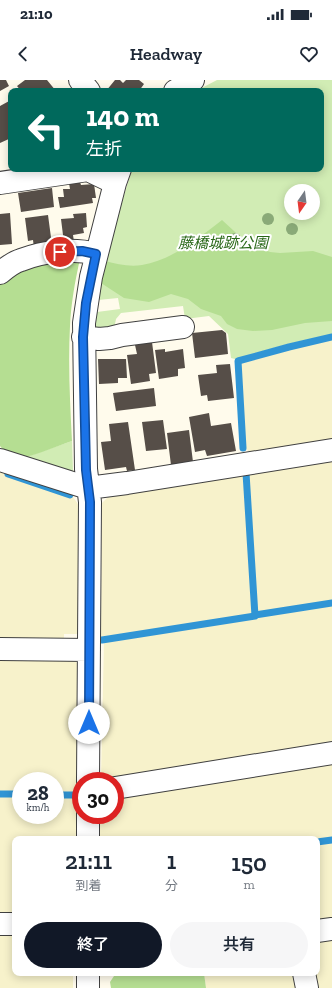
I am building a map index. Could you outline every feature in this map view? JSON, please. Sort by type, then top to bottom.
[{"type":"street","points":[[80,80],[87,88]]},
{"type":"street","points":[[179,88],[192,80]]},
{"type":"street","points":[[0,183],[74,172]]},
{"type":"street","points":[[88,772],[90,502],[86,470],[83,337],[86,303],[96,254],[118,176],[98,172]]},
{"type":"street","points":[[0,273],[21,260],[44,254],[74,250],[96,254]]},
{"type":"street","points":[[83,337],[99,339],[110,338],[183,327]]},
{"type":"street","points":[[0,460],[88,488],[332,450]]},
{"type":"street","points":[[0,649],[89,650]]},
{"type":"street","points":[[124,787],[332,753]]},
{"type":"street","points":[[88,824],[88,836]]},
{"type":"street","points":[[0,924],[12,924]]},
{"type":"street","points":[[320,931],[332,929]]},
{"type":"street","points":[[88,976],[88,988]]},
{"type":"street","points":[[305,976],[307,988]]},
{"type":"shaded area","points":[[332,339],[332,440],[250,453],[245,447],[240,363]]},
{"type":"shaded area","points":[[332,461],[332,602],[256,614],[247,474]]},
{"type":"shaded area","points":[[0,472],[73,497],[78,504],[78,634],[64,634],[64,639],[0,638]]},
{"type":"shaded area","points":[[243,474],[252,614],[101,637],[102,503],[110,495]]},
{"type":"shaded area","points":[[332,605],[332,746],[124,779],[124,772],[101,772],[104,642]]},
{"type":"shaded area","points":[[0,656],[70,657],[77,663],[77,772],[72,772],[72,795],[64,794],[64,772],[12,772],[12,794],[0,793]]},
{"type":"shaded area","points":[[332,762],[332,839],[320,841],[320,836],[98,836],[98,824],[124,824],[124,795]]},
{"type":"shaded area","points":[[0,795],[12,795],[12,824],[64,824],[64,796],[72,796],[72,824],[77,824],[77,836],[12,836],[12,918],[0,918]]},
{"type":"shaded area","points":[[332,841],[332,922],[320,924],[320,843]]},
{"type":"shaded area","points":[[0,932],[12,932],[12,976],[73,976],[73,988],[0,988]]},
{"type":"shaded area","points":[[332,936],[332,988],[314,988],[312,976],[320,976],[320,938]]},
{"type":"shaded area","points":[[204,976],[299,976],[301,988],[206,988]]},
{"type":"green space","name":"藤橋城跡公園","points":[[217,80],[332,80],[332,334],[288,344],[235,359],[231,358],[228,334],[209,316],[185,319],[183,306],[121,313],[116,319],[114,329],[94,330],[97,312],[120,309],[118,298],[98,300],[107,252],[131,172],[324,172],[324,88],[202,88]]},
{"type":"green space","points":[[222,220],[246,242],[270,252],[280,253],[313,251],[332,257],[332,321],[305,323],[272,330],[253,331],[237,329],[227,324],[221,316],[201,309],[188,299],[171,294],[149,302],[124,298],[101,283],[105,261],[132,266],[153,262],[185,247]]},
{"type":"green space","points":[[80,259],[71,309],[69,340],[72,441],[30,456],[15,456],[5,451],[0,446],[0,278],[24,265]]},
{"type":"green space","points":[[72,441],[73,471],[70,473],[23,458]]},
{"type":"green space","points":[[114,976],[204,976],[206,988],[111,988],[110,982]]},
{"type":"building","points":[[0,80],[6,80],[9,86],[0,91]]},
{"type":"building","points":[[25,80],[47,80],[54,88],[19,88],[17,86]]},
{"type":"building","points":[[115,80],[120,80],[123,83],[126,80],[139,80],[144,84],[141,88],[108,88]]},
{"type":"building","points":[[8,102],[8,139],[0,143],[0,106]]},
{"type":"building","points":[[80,182],[81,185],[94,184],[96,198],[92,198],[93,203],[60,208],[58,197],[64,197],[63,189],[70,189],[69,183]]},
{"type":"building","points":[[52,188],[54,207],[21,212],[18,193]]},
{"type":"building","points":[[10,213],[12,244],[0,245],[0,214]]},
{"type":"building","points":[[86,213],[87,227],[83,228],[84,233],[73,235],[74,242],[64,243],[61,219],[74,218],[73,214]]},
{"type":"building","points":[[48,215],[52,245],[34,248],[33,240],[28,241],[25,218]]},
{"type":"building","points":[[222,330],[226,333],[228,354],[195,358],[192,333]]},
{"type":"building","points":[[152,342],[156,373],[149,374],[150,381],[131,384],[127,355],[137,354],[135,345]]},
{"type":"building","points":[[165,349],[165,352],[183,349],[185,368],[178,369],[178,376],[159,379],[155,350]]},
{"type":"building","points":[[98,359],[126,359],[127,378],[118,378],[118,383],[99,384]]},
{"type":"building","points":[[230,364],[234,398],[208,401],[207,395],[201,396],[198,375],[217,373],[216,365]]},
{"type":"building","points":[[154,388],[156,406],[116,411],[113,393]]},
{"type":"building","points":[[209,413],[211,426],[231,423],[236,451],[207,456],[205,450],[195,452],[189,417]]},
{"type":"building","points":[[163,420],[167,449],[146,451],[142,422]]},
{"type":"building","points":[[128,422],[135,470],[127,471],[126,467],[105,470],[101,442],[111,441],[109,424]]},
{"type":"building","points":[[189,430],[193,462],[171,465],[167,433]]},
{"type":"waterway","points":[[243,448],[238,361],[332,337]]},
{"type":"waterway","points":[[102,640],[255,616],[246,473]]},
{"type":"waterway","points":[[8,474],[70,495]]},
{"type":"waterway","points":[[255,615],[332,603]]},
{"type":"waterway","points":[[0,794],[12,794]]},
{"type":"waterway","points":[[64,795],[72,795]]},
{"type":"waterway","points":[[320,842],[332,840]]},
{"type":"route","points":[[60,252],[74,250],[96,254],[90,277],[83,337],[86,470],[90,502],[89,723]]}]
